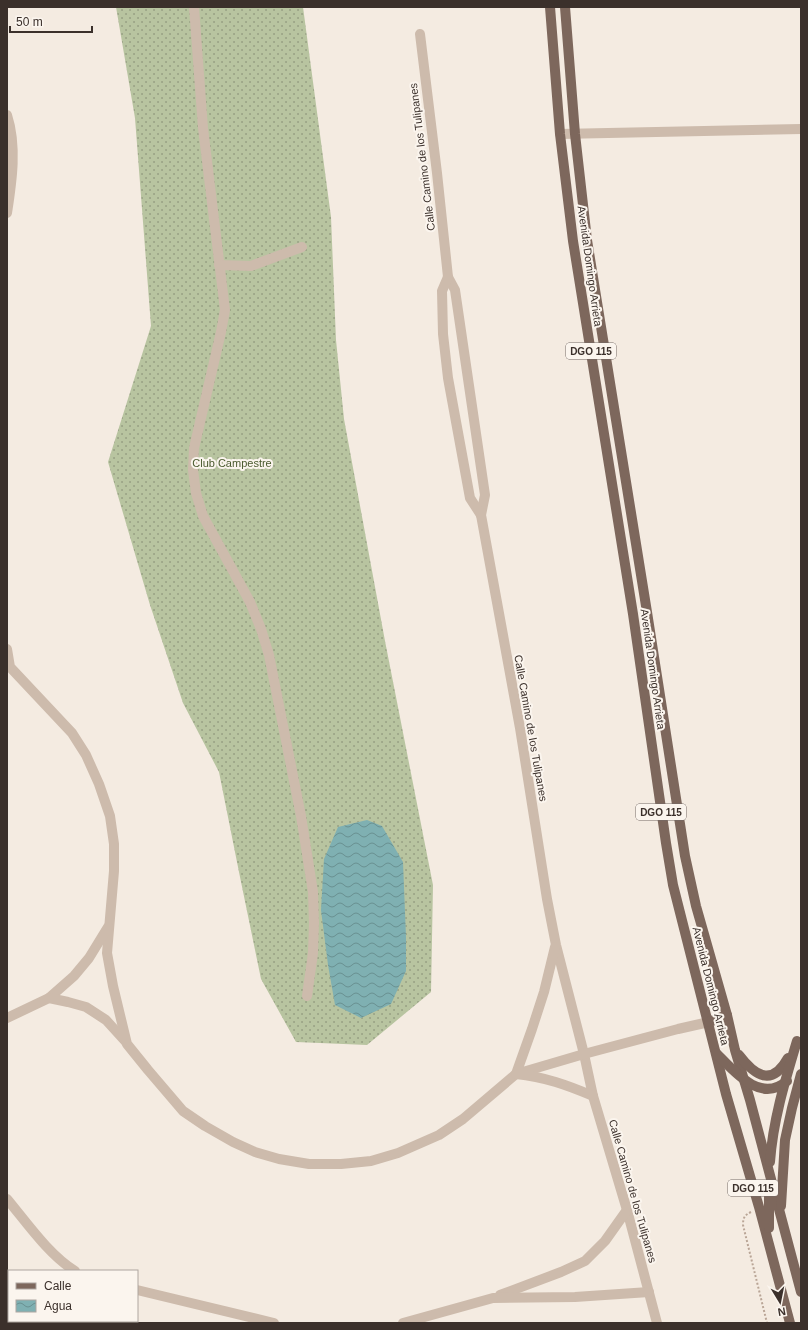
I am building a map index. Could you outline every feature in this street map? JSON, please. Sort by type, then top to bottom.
[{"type":"main road","name":"Avenida Domingo Arrieta","points":[[550,7],[560,134],[573,241],[633,614],[673,885],[740,1145],[759,1207],[790,1323]]},
{"type":"main road","name":"Avenida Domingo Arrieta","points":[[564,7],[575,134],[587,240],[647,612],[684,856],[696,906],[800,1286]]},
{"type":"main road","points":[[573,241],[587,240]]},
{"type":"main road","points":[[633,614],[647,612]]},
{"type":"main road","points":[[709,1022],[727,1016]]},
{"type":"main road","points":[[735,1050],[754,1072],[762,1076],[772,1075],[784,1066],[799,1039]]},
{"type":"main road","points":[[769,1246],[768,1205],[771,1144],[777,1110],[799,1039]]},
{"type":"main road","points":[[716,1053],[744,1080],[753,1086],[762,1089],[769,1089],[784,1084],[801,1069]]},
{"type":"main road","points":[[780,1216],[785,1140],[801,1074]]},
{"type":"street","points":[[194,7],[203,128],[224,299],[224,319],[194,448],[193,470],[196,493],[203,516],[250,602],[261,628],[269,655],[301,816],[313,892],[313,953],[307,996]]},
{"type":"street","name":"Calle Camino de los Tulipanes","points":[[420,34],[448,277],[455,290],[486,495],[482,515],[520,728],[547,899],[556,945],[584,1054],[593,1096],[627,1210],[657,1323]]},
{"type":"street","points":[[7,115],[13,150],[12,177],[7,213]]},
{"type":"street","points":[[560,134],[801,128]]},
{"type":"street","points":[[219,265],[250,266],[302,246]]},
{"type":"street","name":"Calle Camino de los Tulipanes","points":[[448,277],[442,292],[443,334],[448,378],[470,498],[482,515]]},
{"type":"street","points":[[7,649],[8,666],[72,733],[86,756],[99,784],[110,816],[114,844],[113,896],[107,953],[113,986],[127,1044]]},
{"type":"street","points":[[7,1018],[12,1014],[49,998],[74,976],[89,958],[109,925]]},
{"type":"street","name":"Calle Camino de los Tulipanes","points":[[516,1074],[544,992],[556,945]]},
{"type":"street","points":[[49,998],[86,1007],[106,1020],[183,1111],[205,1126],[233,1142],[255,1152],[279,1159],[309,1164],[341,1164],[371,1161],[398,1153],[417,1146],[439,1135],[463,1119],[516,1074],[584,1054],[709,1022]]},
{"type":"street","points":[[516,1074],[536,1076],[571,1087],[593,1096]]},
{"type":"street","points":[[7,1199],[55,1256],[74,1270]]},
{"type":"street","points":[[403,1323],[493,1298],[561,1272],[585,1261],[604,1241],[627,1210]]},
{"type":"street","points":[[138,1290],[274,1323]]},
{"type":"street","points":[[493,1298],[575,1297],[649,1292]]},
{"type":"path","points":[[759,1207],[746,1214],[743,1220],[767,1323]]},
{"type":"green space","name":"Club Campestre","points":[[116,7],[303,7],[331,217],[336,340],[344,419],[385,641],[433,885],[431,992],[367,1045],[296,1042],[261,979],[219,772],[183,703],[150,605],[108,462],[151,326],[135,118]]},
{"type":"water","points":[[367,820],[382,826],[403,862],[406,971],[391,1004],[361,1018],[335,1005],[321,910],[324,859],[338,827]]}]
